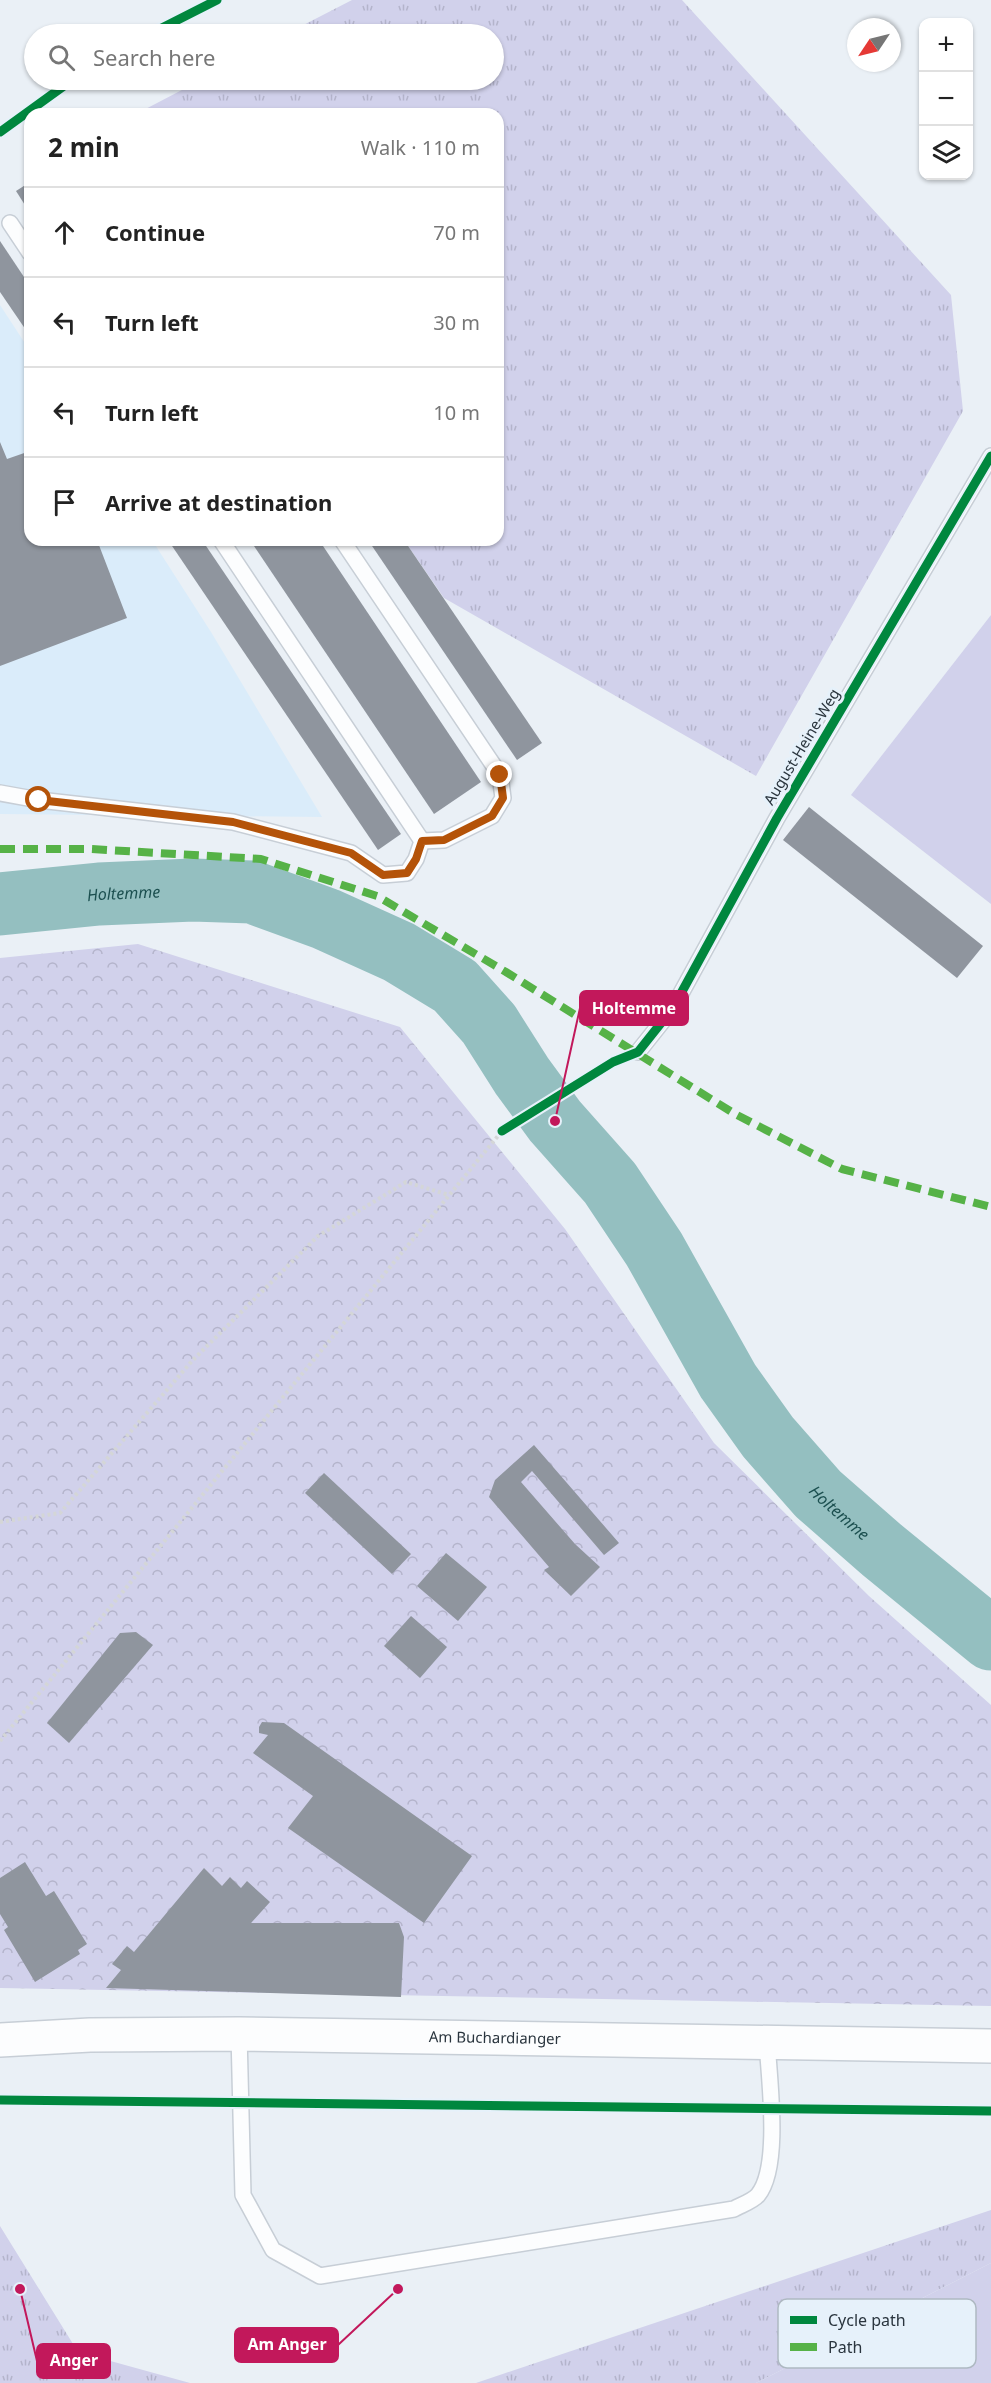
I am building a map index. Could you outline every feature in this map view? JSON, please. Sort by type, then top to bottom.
[{"type":"main road","name":"Am Buchardianger","points":[[0,2040],[90,2035],[239,2034],[991,2046]]},
{"type":"lane","points":[[10,223],[24,244]]},
{"type":"lane","name":"August-Heine-Weg","points":[[638,1052],[673,1008],[777,818],[991,456]]},
{"type":"lane","points":[[225,546],[422,841]]},
{"type":"lane","points":[[346,546],[500,775],[503,798],[492,816],[444,840],[422,841]]},
{"type":"lane","points":[[0,793],[39,800],[233,822],[351,853],[383,875],[407,873],[416,859],[422,841]]},
{"type":"lane","points":[[239,2034],[243,2195],[273,2250],[320,2276],[734,2209],[758,2195],[770,2167],[771,2108],[767,2042]]},
{"type":"path","points":[[0,1741],[502,1131]]},
{"type":"path","points":[[0,1522],[60,1513],[192,1361],[318,1236],[406,1182],[449,1195]]},
{"type":"shaded area","points":[[0,305],[24,342],[24,546],[156,546],[211,632],[322,817],[0,814]]},
{"type":"green space","points":[[352,0],[682,0],[951,295],[963,411],[756,776],[444,598],[408,546],[504,546],[504,108],[147,108],[182,90],[504,90],[504,24],[305,24]]},
{"type":"green space","points":[[991,615],[991,904],[851,795]]},
{"type":"green space","points":[[138,944],[400,1027],[565,1229],[714,1443],[869,1596],[991,1705],[991,2006],[0,1988],[0,958]]},
{"type":"green space","points":[[991,2210],[991,2263],[920,2299],[778,2299],[778,2368],[785,2368],[756,2383],[476,2383]]},
{"type":"green space","points":[[0,2226],[78,2352],[190,2383],[0,2383]]},
{"type":"green space","points":[[991,2263],[991,2383],[756,2383],[785,2368],[976,2368],[976,2299],[920,2299]]},
{"type":"building","points":[[24,186],[24,204],[16,191]]},
{"type":"building","points":[[0,241],[24,277],[24,327],[0,292]]},
{"type":"building","points":[[0,442],[7,459],[24,453],[24,546],[99,546],[127,618],[0,666]]},
{"type":"building","points":[[172,546],[206,546],[401,834],[378,850]]},
{"type":"building","points":[[254,546],[323,546],[481,782],[434,814]]},
{"type":"building","points":[[372,546],[408,546],[542,743],[517,760]]},
{"type":"building","points":[[809,807],[983,946],[957,978],[783,840]]},
{"type":"building","points":[[534,1445],[619,1543],[604,1555],[532,1471],[521,1482],[575,1544],[600,1567],[571,1596],[544,1570],[549,1567],[489,1497],[495,1480]]},
{"type":"building","points":[[324,1473],[411,1554],[392,1574],[305,1493]]},
{"type":"building","points":[[446,1553],[487,1587],[458,1621],[417,1586]]},
{"type":"building","points":[[411,1616],[447,1647],[420,1678],[384,1646]]},
{"type":"building","points":[[136,1632],[153,1645],[69,1743],[47,1723],[120,1633]]},
{"type":"building","points":[[262,1722],[284,1723],[472,1856],[424,1923],[288,1828],[313,1796],[253,1753],[268,1735],[259,1733]]},
{"type":"building","points":[[25,1862],[46,1896],[54,1891],[87,1944],[78,1950],[80,1954],[35,1982],[4,1930],[8,1927],[0,1914],[0,1878]]},
{"type":"building","points":[[204,1868],[222,1886],[230,1877],[241,1888],[247,1881],[270,1902],[251,1923],[399,1923],[404,1937],[401,1997],[106,1988],[121,1970],[112,1964],[127,1946],[134,1952]]},
{"type":"waterway","name":"Holtemme","points":[[0,904],[99,894],[193,890],[252,892],[326,919],[399,952],[455,986],[489,1024],[522,1076],[555,1121],[610,1183],[654,1249],[728,1381],[768,1437],[818,1494],[882,1550],[991,1639]]},
{"type":"marked path","points":[[0,849],[90,849],[261,859],[377,896],[506,972],[735,1114],[842,1169],[991,1207]]},
{"type":"cycle path","points":[[170,24],[217,0]]},
{"type":"cycle path","points":[[33,108],[58,90]]},
{"type":"cycle path","points":[[0,132],[24,115]]},
{"type":"cycle path","points":[[502,1131],[613,1062],[638,1052],[673,1008],[777,818],[991,456]]},
{"type":"cycle path","points":[[0,2100],[991,2111]]},
{"type":"place","name":"Holtemme","points":[[555,1121]]},
{"type":"place","name":"Anger","points":[[20,2289]]},
{"type":"place","name":"Am Anger","points":[[398,2289]]},
{"type":"route","points":[[39,800],[233,822],[351,853],[383,875],[407,873],[416,859],[422,841],[444,840],[492,816],[503,798],[500,775]]}]
